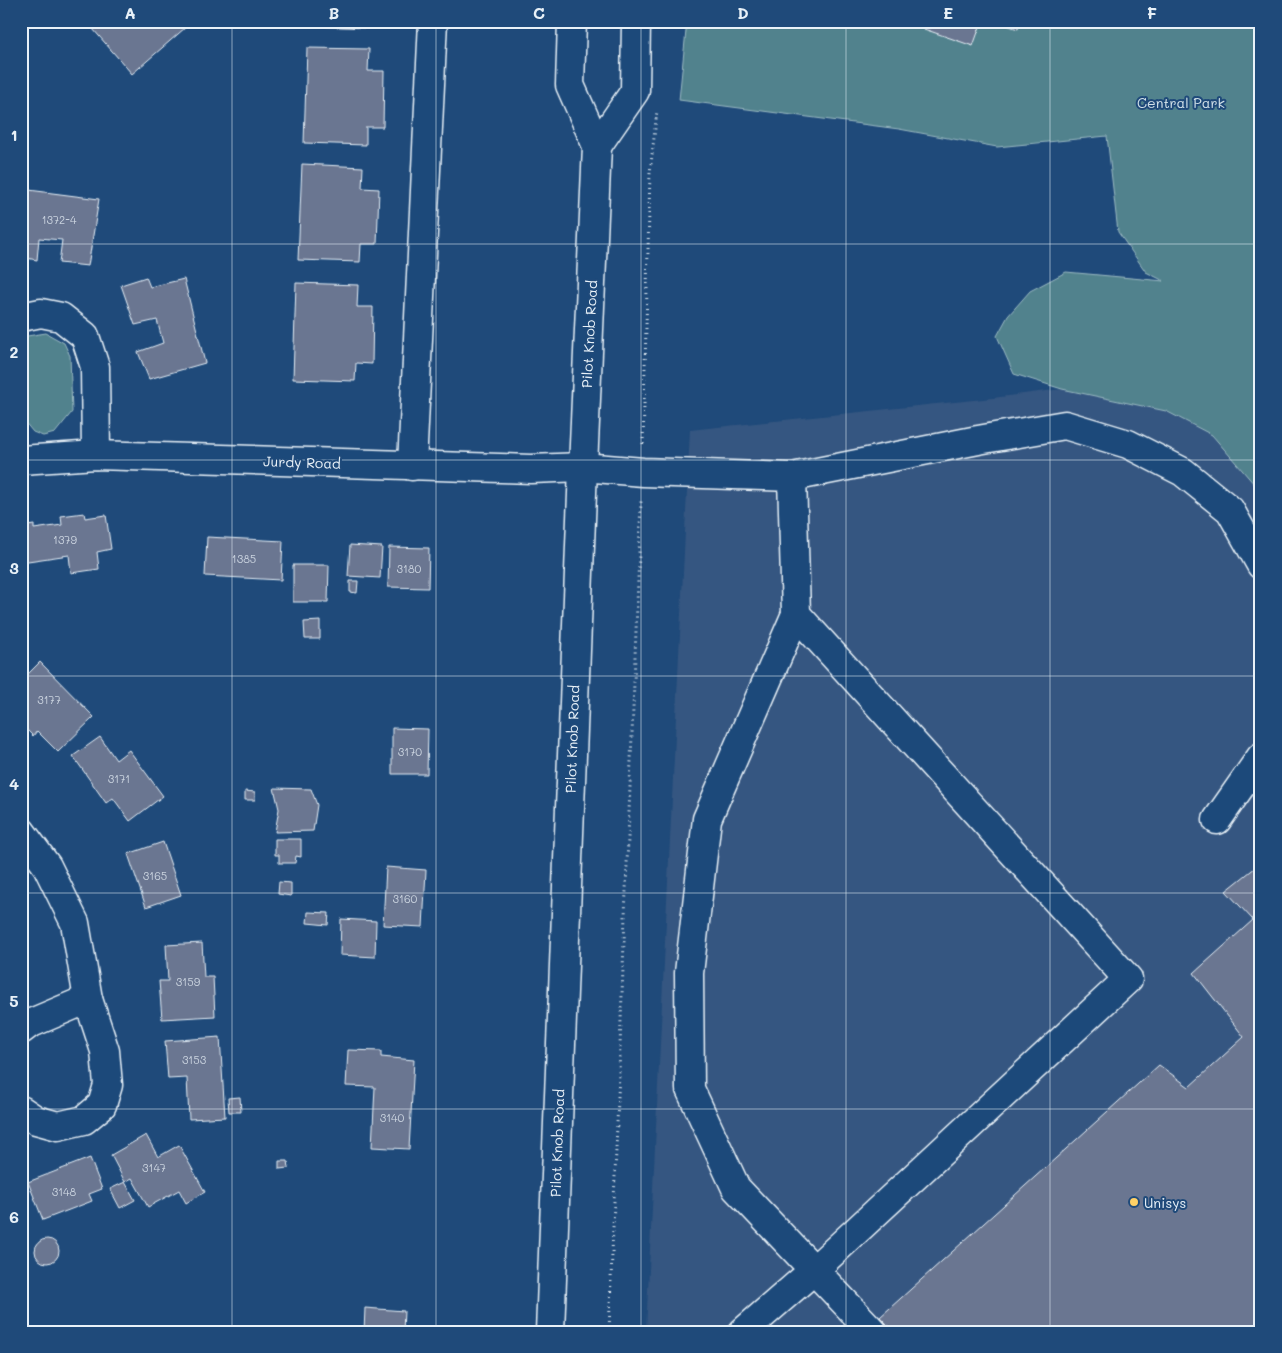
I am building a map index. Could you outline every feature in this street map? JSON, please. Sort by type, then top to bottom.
[{"type":"main road","points":[[412,466],[433,21]]},
{"type":"main road","name":"Pilot Knob Road","points":[[550,1332],[597,146],[570,85],[572,21]]},
{"type":"main road","points":[[597,146],[635,91],[636,21]]},
{"type":"main road","points":[[21,317],[42,313],[61,317],[85,336],[95,367],[96,455]]},
{"type":"main road","name":"Jurdy Road","points":[[21,460],[96,455],[532,469],[583,467],[643,472],[792,478],[978,440],[1065,425],[1128,444],[1183,472],[1230,510],[1261,565]]},
{"type":"main road","points":[[792,478],[796,614],[707,819],[689,973],[690,1089],[736,1188],[873,1332]]},
{"type":"main road","points":[[744,1332],[814,1270],[1128,979],[796,614]]},
{"type":"main road","points":[[1217,820],[1261,757]]},
{"type":"main road","points":[[21,831],[47,866],[75,923],[88,1000],[105,1051],[108,1085],[102,1105],[84,1120],[58,1126],[36,1120],[21,1110]]},
{"type":"main road","points":[[21,1030],[29,1024],[88,1000]]},
{"type":"path","points":[[609,1332],[643,472],[650,173],[657,106]]},
{"type":"shaded area","points":[[1062,389],[1166,411],[1212,435],[1261,492],[1261,1332],[646,1332],[690,430]]},
{"type":"green space","name":"Central Park","points":[[687,21],[1261,21],[1261,492],[1212,435],[1166,411],[1062,389],[1014,374],[997,336],[1008,316],[1030,291],[1066,272],[1164,281],[1146,272],[1118,232],[1107,136],[997,147],[899,129],[679,100]]},
{"type":"green space","points":[[46,333],[64,343],[70,356],[72,412],[55,433],[43,436],[33,432],[21,416],[21,337]]},
{"type":"building","points":[[86,21],[193,21],[132,74]]},
{"type":"building","points":[[309,21],[370,21],[370,28],[309,26]]},
{"type":"building","points":[[927,21],[982,21],[973,46],[924,29]]},
{"type":"building","points":[[995,21],[1021,21],[1018,29]]},
{"type":"building","points":[[307,48],[369,49],[368,71],[384,71],[383,127],[366,127],[366,145],[304,143]]},
{"type":"building","points":[[302,164],[363,167],[362,188],[379,189],[377,244],[361,244],[360,262],[298,260]]},
{"type":"building","points":[[21,189],[99,199],[88,266],[59,263],[62,240],[39,238],[37,260],[21,257]]},
{"type":"building","points":[[146,277],[150,287],[184,279],[205,363],[149,379],[138,352],[163,343],[157,320],[135,325],[121,285]]},
{"type":"building","points":[[296,283],[358,285],[357,307],[373,307],[372,364],[356,363],[355,381],[293,379]]},
{"type":"building","points":[[84,513],[85,518],[106,515],[111,549],[97,552],[99,569],[71,573],[69,555],[21,562],[21,527],[34,525],[34,529],[62,525],[61,516]]},
{"type":"building","points":[[207,537],[283,541],[281,580],[205,576]]},
{"type":"building","points":[[350,545],[382,547],[380,578],[348,576]]},
{"type":"building","points":[[389,547],[429,548],[428,588],[388,587]]},
{"type":"building","points":[[293,565],[329,565],[328,602],[293,602]]},
{"type":"building","points":[[350,581],[358,581],[357,593],[350,592]]},
{"type":"building","points":[[320,621],[320,639],[305,639],[304,622]]},
{"type":"building","points":[[40,662],[94,717],[58,752],[37,731],[33,736],[21,724],[21,681]]},
{"type":"building","points":[[392,728],[428,729],[427,774],[392,774]]},
{"type":"building","points":[[100,737],[116,760],[129,750],[163,796],[130,821],[113,798],[106,803],[73,756]]},
{"type":"building","points":[[274,788],[311,789],[317,805],[313,831],[275,832],[279,809]]},
{"type":"building","points":[[245,791],[255,792],[255,800],[245,800]]},
{"type":"building","points":[[275,839],[301,839],[301,857],[296,856],[295,863],[279,863],[279,855],[275,855]]},
{"type":"building","points":[[163,842],[181,895],[146,907],[128,854]]},
{"type":"building","name":"Unisys","points":[[1261,863],[1261,1332],[895,1332],[880,1317],[1159,1065],[1189,1087],[1244,1037],[1194,973],[1253,920],[1226,891]]},
{"type":"building","points":[[386,867],[426,870],[423,927],[383,925]]},
{"type":"building","points":[[279,882],[291,883],[291,896],[278,894]]},
{"type":"building","points":[[308,912],[329,913],[328,925],[307,923]]},
{"type":"building","points":[[341,919],[376,921],[375,957],[340,955]]},
{"type":"building","points":[[202,943],[204,977],[213,977],[215,1016],[162,1019],[159,981],[168,981],[166,945]]},
{"type":"building","points":[[220,1037],[225,1117],[189,1119],[187,1078],[168,1079],[165,1041]]},
{"type":"building","points":[[348,1050],[381,1051],[381,1057],[414,1060],[409,1149],[372,1147],[375,1087],[346,1086]]},
{"type":"building","points":[[240,1097],[241,1112],[229,1112],[228,1098]]},
{"type":"building","points":[[146,1135],[158,1157],[179,1145],[205,1192],[186,1203],[179,1190],[148,1207],[132,1178],[125,1182],[111,1155]]},
{"type":"building","points":[[90,1158],[102,1189],[89,1194],[92,1201],[43,1220],[28,1182]]},
{"type":"building","points":[[279,1161],[288,1161],[289,1168],[279,1169]]},
{"type":"building","points":[[125,1182],[135,1200],[120,1208],[110,1189]]},
{"type":"building","points":[[47,1239],[52,1240],[58,1246],[58,1256],[52,1262],[47,1263],[42,1262],[36,1256],[35,1251],[36,1246],[42,1240]]},
{"type":"building","points":[[365,1308],[404,1311],[403,1332],[364,1332]]},
{"type":"place","name":"Unisys","points":[[1134,1202]]}]
